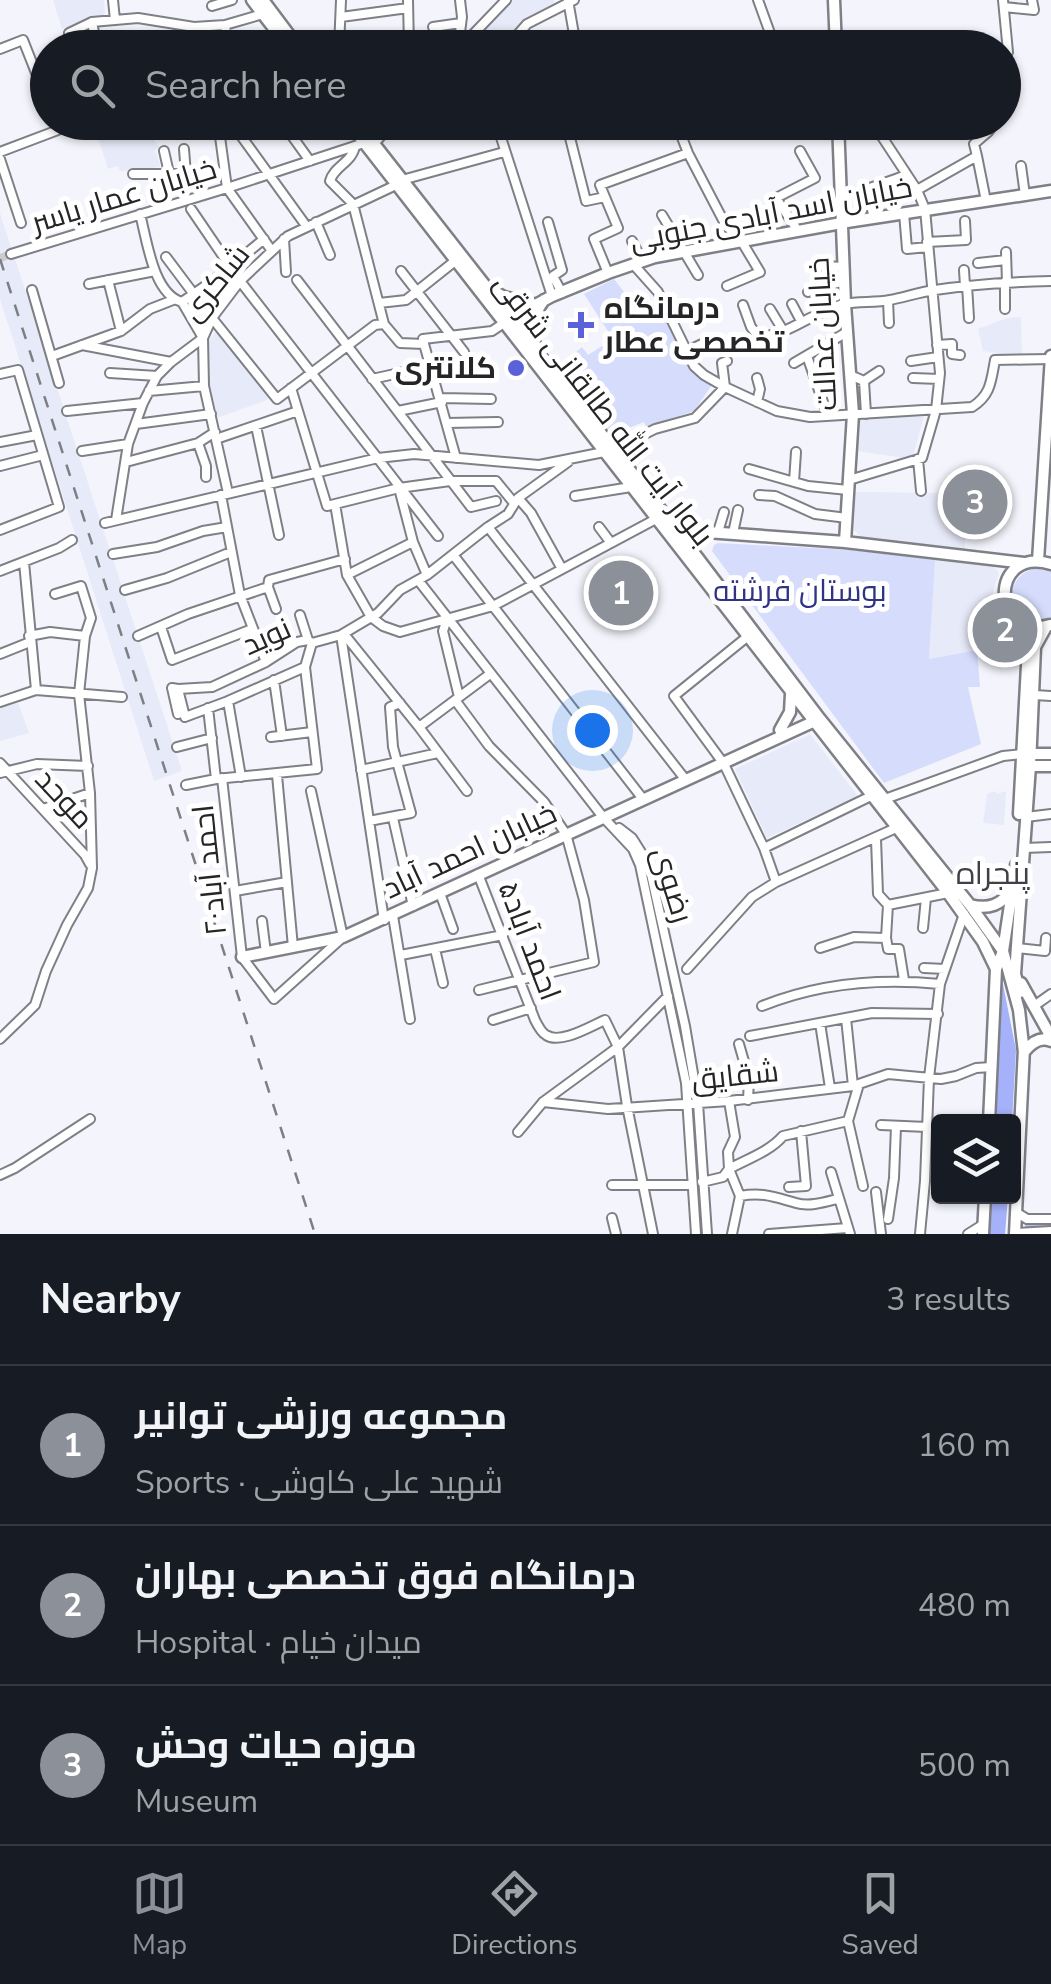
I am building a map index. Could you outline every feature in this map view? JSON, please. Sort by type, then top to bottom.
[{"type":"main road","points":[[252,0],[275,30]]},
{"type":"main road","points":[[263,0],[286,30]]},
{"type":"main road","points":[[834,0],[835,30]]},
{"type":"main road","name":"بلوار آیت الله طالقانی شرقی","points":[[361,140],[487,288],[608,451],[672,524],[684,548],[791,693],[885,799],[1002,951]]},
{"type":"main road","name":"بلوار آیت الله طالقانی شرقی","points":[[363,140],[364,144]]},
{"type":"main road","name":"خیابان عدالت","points":[[839,140],[853,414],[846,542]]},
{"type":"main road","name":"بلوار آیت الله طالقانی شرقی","points":[[399,182],[455,260],[537,352],[631,487],[684,548],[871,796],[948,893],[967,910],[996,969]]},
{"type":"main road","name":"خیابان اسد آبادی جنوبی","points":[[508,321],[548,298],[608,273],[684,250],[1051,191]]},
{"type":"main road","points":[[487,288],[504,297],[548,298]]},
{"type":"main road","points":[[537,352],[533,324],[538,308],[548,298]]},
{"type":"main road","points":[[1038,561],[1051,358]]},
{"type":"main road","points":[[672,524],[712,532],[846,542],[1024,564]]},
{"type":"main road","points":[[684,548],[712,532]]},
{"type":"main road","points":[[989,1114],[996,969],[1037,760],[1035,647],[1048,626],[1024,625],[1015,619],[1004,594],[1014,570],[1038,561],[1051,564]]},
{"type":"main road","points":[[1015,1233],[1024,1008],[1015,974],[1026,817],[1037,760],[1024,625]]},
{"type":"main road","points":[[780,730],[787,719],[791,693]]},
{"type":"main road","name":"خیابان احمد آباد","points":[[242,958],[343,937],[814,717]]},
{"type":"main road","name":"خیابان احمد آباد","points":[[722,762],[814,717]]},
{"type":"main road","points":[[967,910],[995,906],[1013,888]]},
{"type":"main road","points":[[1002,951],[1019,1010],[1024,1053]]},
{"type":"main road","points":[[1015,974],[1051,1039],[1037,1040],[1024,1053]]},
{"type":"main road","points":[[994,1009],[1007,1005],[1019,1010]]},
{"type":"main road","points":[[984,1229],[985,1204]]},
{"type":"street","points":[[113,0],[115,20]]},
{"type":"street","points":[[212,6],[232,0]]},
{"type":"street","points":[[340,30],[341,0]]},
{"type":"street","points":[[460,0],[460,30]]},
{"type":"street","points":[[476,30],[506,0]]},
{"type":"street","points":[[758,0],[769,30]]},
{"type":"street","points":[[1006,30],[1004,3],[1034,10],[1032,0]]},
{"type":"street","points":[[521,30],[570,1],[574,30]]},
{"type":"street","points":[[340,17],[408,4],[409,30]]},
{"type":"street","points":[[75,30],[92,22],[138,18],[194,27],[225,25],[263,14]]},
{"type":"street","points":[[92,22],[94,30]]},
{"type":"street","points":[[433,26],[461,23]]},
{"type":"street","points":[[225,25],[226,30]]},
{"type":"street","points":[[0,49],[24,40],[30,56]]},
{"type":"street","points":[[20,223],[0,156],[36,140]]},
{"type":"street","points":[[220,140],[227,188],[272,251]]},
{"type":"street","points":[[244,140],[268,175],[312,224],[330,256]]},
{"type":"street","points":[[295,140],[310,161]]},
{"type":"street","points":[[369,140],[330,179],[353,204],[384,324],[400,343],[424,344]]},
{"type":"street","points":[[500,140],[548,298]]},
{"type":"street","points":[[570,140],[586,202],[605,197]]},
{"type":"street","points":[[683,140],[723,220],[760,272],[727,286]]},
{"type":"street","points":[[749,469],[808,486],[849,485],[922,458],[936,410],[939,378],[924,210],[917,190],[886,140]]},
{"type":"street","points":[[979,140],[974,144],[986,201]]},
{"type":"street","name":"خیابان عمار یاسر","points":[[11,254],[364,144]]},
{"type":"street","points":[[184,149],[186,174]]},
{"type":"street","points":[[164,150],[169,172]]},
{"type":"street","points":[[798,231],[776,198],[815,178],[800,151]]},
{"type":"street","name":"شاکری","points":[[116,520],[128,444],[157,376],[203,338],[212,318],[240,281],[284,240],[312,224],[399,182],[504,152]]},
{"type":"street","points":[[608,273],[594,239],[618,228],[600,185],[688,153]]},
{"type":"street","points":[[917,190],[976,156]]},
{"type":"street","points":[[1021,166],[1025,195]]},
{"type":"street","points":[[133,174],[224,172]]},
{"type":"street","points":[[874,218],[867,188],[907,175]]},
{"type":"street","points":[[191,209],[230,268],[438,536]]},
{"type":"street","points":[[904,213],[907,249],[966,240],[965,221]]},
{"type":"street","points":[[140,214],[159,282],[178,301],[203,338],[204,386],[225,494],[231,552],[240,595],[266,662]]},
{"type":"street","points":[[662,215],[698,275]]},
{"type":"street","points":[[548,222],[562,270],[553,276],[548,298]]},
{"type":"street","points":[[52,356],[122,331],[150,310],[193,293],[264,239]]},
{"type":"street","points":[[284,240],[286,272]]},
{"type":"street","points":[[632,241],[638,262],[658,292],[694,366],[704,376],[777,411],[810,417],[972,407],[984,399],[995,360],[1051,358]]},
{"type":"street","points":[[978,263],[1006,256],[1005,309]]},
{"type":"street","points":[[166,257],[193,293]]},
{"type":"street","points":[[379,302],[406,300],[455,260]]},
{"type":"street","points":[[823,266],[844,266]]},
{"type":"street","points":[[964,270],[969,318]]},
{"type":"street","points":[[89,284],[155,271]]},
{"type":"street","points":[[401,271],[464,352]]},
{"type":"street","points":[[108,280],[122,331]]},
{"type":"street","points":[[296,280],[471,508],[496,501]]},
{"type":"street","points":[[808,292],[844,281]]},
{"type":"street","points":[[743,305],[758,336],[778,335],[817,312],[845,304],[888,301],[966,286],[1051,281]]},
{"type":"street","points":[[32,290],[60,382]]},
{"type":"street","points":[[888,301],[889,323]]},
{"type":"street","points":[[792,304],[801,321]]},
{"type":"street","points":[[671,319],[699,308]]},
{"type":"street","points":[[770,309],[784,332]]},
{"type":"street","points":[[212,318],[277,399],[375,325],[384,324]]},
{"type":"street","points":[[456,458],[424,339],[492,331],[508,321]]},
{"type":"street","points":[[794,363],[847,332]]},
{"type":"street","points":[[687,351],[702,344]]},
{"type":"street","points":[[937,345],[952,344],[952,354],[960,354]]},
{"type":"street","points":[[82,345],[174,360],[179,371]]},
{"type":"street","points":[[807,356],[828,416]]},
{"type":"street","points":[[911,361],[938,356]]},
{"type":"street","points":[[725,387],[722,363],[727,362]]},
{"type":"street","points":[[372,379],[432,366]]},
{"type":"street","points":[[0,374],[18,370],[59,507],[0,530]]},
{"type":"street","points":[[864,381],[879,371]]},
{"type":"street","points":[[110,372],[157,376]]},
{"type":"street","points":[[850,375],[864,381]]},
{"type":"street","points":[[757,378],[757,402]]},
{"type":"street","points":[[913,378],[939,378]]},
{"type":"street","points":[[864,381],[866,414]]},
{"type":"street","points":[[149,392],[204,386]]},
{"type":"street","points":[[105,523],[378,458],[430,454],[539,465],[608,451],[655,428],[694,418],[725,387]]},
{"type":"street","points":[[292,388],[331,505],[346,575],[370,617],[383,626],[400,632],[493,606],[656,518]]},
{"type":"street","points":[[398,410],[441,400],[491,399]]},
{"type":"street","points":[[67,411],[143,403]]},
{"type":"street","points":[[126,462],[298,411]]},
{"type":"street","points":[[136,424],[210,414]]},
{"type":"street","points":[[447,422],[498,422]]},
{"type":"street","points":[[256,426],[280,535]]},
{"type":"street","points":[[0,442],[37,434]]},
{"type":"street","points":[[198,442],[206,477]]},
{"type":"street","points":[[82,451],[128,444]]},
{"type":"street","points":[[794,482],[796,452]]},
{"type":"street","points":[[0,466],[43,456]]},
{"type":"street","name":"نوید","points":[[178,688],[212,686],[266,662],[297,642],[343,634],[378,613],[400,590],[454,556],[508,514],[516,500],[572,458]]},
{"type":"street","points":[[918,459],[921,491]]},
{"type":"street","points":[[471,481],[474,460]]},
{"type":"street","points":[[331,505],[399,488],[450,481],[496,482],[531,513],[562,569]]},
{"type":"street","points":[[575,496],[631,487]]},
{"type":"street","points":[[399,488],[422,578],[447,619],[603,817]]},
{"type":"street","points":[[758,495],[776,496],[815,514],[847,518]]},
{"type":"street","points":[[733,534],[738,510]]},
{"type":"street","points":[[712,532],[724,512]]},
{"type":"street","points":[[488,527],[685,780]]},
{"type":"street","points":[[599,527],[611,542]]},
{"type":"street","points":[[114,554],[227,528]]},
{"type":"street","points":[[0,572],[72,540]]},
{"type":"street","points":[[346,575],[413,542]]},
{"type":"street","points":[[125,590],[231,552]]},
{"type":"street","points":[[454,556],[643,799]]},
{"type":"street","points":[[276,609],[269,580],[345,559]]},
{"type":"street","points":[[24,562],[36,690]]},
{"type":"street","points":[[0,1040],[36,1005],[46,970],[88,888],[92,868],[88,766],[78,694],[85,636],[92,618],[82,586],[55,594]]},
{"type":"street","points":[[138,636],[268,587]]},
{"type":"street","points":[[186,785],[219,778],[317,770],[305,666],[310,642],[300,614]]},
{"type":"street","points":[[447,619],[443,631],[457,699],[489,746],[544,802],[566,834],[584,900],[594,962],[479,990]]},
{"type":"street","points":[[162,627],[172,660],[252,630]]},
{"type":"street","points":[[0,654],[50,632],[85,636]]},
{"type":"street","points":[[343,634],[420,727],[466,791]]},
{"type":"street","points":[[343,634],[368,821],[388,918],[401,955],[410,1020]]},
{"type":"street","points":[[748,637],[674,696],[722,762],[764,848],[776,882]]},
{"type":"street","points":[[178,714],[172,688],[178,688],[185,716],[305,666]]},
{"type":"street","points":[[420,727],[490,674]]},
{"type":"street","points":[[274,680],[282,736]]},
{"type":"street","points":[[0,702],[36,690],[122,697]]},
{"type":"street","points":[[1034,695],[1051,696]]},
{"type":"street","points":[[228,701],[241,777]]},
{"type":"street","points":[[368,821],[411,813],[393,747],[390,707],[400,703]]},
{"type":"street","name":"احمد آباد۲۰","points":[[208,708],[242,958]]},
{"type":"street","points":[[270,737],[312,732]]},
{"type":"street","points":[[178,748],[212,738]]},
{"type":"street","points":[[360,770],[438,752]]},
{"type":"street","points":[[885,799],[1003,756],[1037,760]]},
{"type":"street","name":"موحد","points":[[0,762],[4,772],[85,854],[92,868]]},
{"type":"street","points":[[4,772],[37,764],[88,766]]},
{"type":"street","points":[[276,775],[292,948]]},
{"type":"street","points":[[242,958],[274,999],[343,937],[311,792]]},
{"type":"street","points":[[43,810],[90,793]]},
{"type":"street","points":[[764,848],[871,796]]},
{"type":"street","points":[[1026,817],[1051,814]]},
{"type":"street","name":"رضوی","points":[[603,817],[633,849],[640,864],[686,1083],[691,1185],[707,1234]]},
{"type":"street","name":"رضوی","points":[[603,817],[632,838],[649,865],[685,1026],[698,1103],[702,1182],[696,1234]]},
{"type":"street","points":[[393,818],[413,906]]},
{"type":"street","points":[[686,968],[752,897],[776,882],[896,828]]},
{"type":"street","points":[[876,839],[878,894],[888,905],[888,949],[899,948],[904,980]]},
{"type":"street","points":[[1024,848],[1051,847]]},
{"type":"street","name":"احمد آباد۵","points":[[478,874],[544,1034],[555,1038],[572,1035],[606,1020],[618,1047]]},
{"type":"street","points":[[235,891],[286,882]]},
{"type":"street","points":[[440,893],[453,929]]},
{"type":"street","points":[[888,905],[948,893]]},
{"type":"street","points":[[924,928],[926,898]]},
{"type":"street","points":[[918,1234],[926,1181],[929,1078],[940,984],[967,910]]},
{"type":"street","points":[[262,921],[266,952]]},
{"type":"street","points":[[401,955],[504,935]]},
{"type":"street","points":[[820,948],[854,937],[886,938]]},
{"type":"street","points":[[1017,948],[1045,951],[1046,938]]},
{"type":"street","points":[[434,949],[442,983]]},
{"type":"street","points":[[924,968],[945,969]]},
{"type":"street","points":[[762,1006],[822,987],[904,980],[940,984]]},
{"type":"street","points":[[1034,1006],[1051,994]]},
{"type":"street","points":[[518,1132],[543,1102],[618,1047],[668,996]]},
{"type":"street","points":[[492,1020],[531,1008]]},
{"type":"street","points":[[750,1036],[872,1013],[938,1014]]},
{"type":"street","points":[[846,1018],[856,1085],[848,1122],[863,1186]]},
{"type":"street","points":[[820,1023],[830,1088]]},
{"type":"street","points":[[739,1044],[748,1079],[748,1100]]},
{"type":"street","points":[[618,1047],[653,1234]]},
{"type":"street","name":"شقایق","points":[[543,1102],[608,1109],[729,1102],[856,1085],[888,1074],[929,1078],[992,1067]]},
{"type":"street","points":[[729,1102],[735,1136],[728,1152],[729,1168],[740,1196],[732,1234]]},
{"type":"street","points":[[0,1174],[90,1119]]},
{"type":"street","points":[[702,1182],[722,1177],[729,1168],[776,1144],[782,1136],[848,1122]]},
{"type":"street","points":[[881,1125],[927,1127]]},
{"type":"street","points":[[888,1219],[896,1126]]},
{"type":"street","points":[[789,1187],[806,1186],[802,1131]]},
{"type":"street","points":[[768,1234],[848,1231],[830,1172]]},
{"type":"street","points":[[926,1181],[931,1180]]},
{"type":"street","points":[[612,1186],[691,1185]]},
{"type":"street","points":[[876,1192],[881,1234]]},
{"type":"street","points":[[740,1196],[788,1198],[797,1204],[837,1199]]},
{"type":"street","points":[[1017,1214],[1027,1219],[1051,1218]]},
{"type":"street","points":[[612,1218],[616,1234]]},
{"type":"street","points":[[968,1234],[984,1229]]},
{"type":"street","points":[[1015,1233],[1051,1231]]},
{"type":"shaded area","points":[[53,0],[104,0],[105,13],[62,29]]},
{"type":"shaded area","points":[[510,0],[553,0],[557,6],[517,30],[478,30]]},
{"type":"shaded area","points":[[99,140],[154,140],[160,148],[155,150],[161,167],[108,169]]},
{"type":"shaded area","points":[[0,213],[182,771],[154,781],[0,299]]},
{"type":"shaded area","points":[[1021,317],[1022,356],[997,359],[995,353],[983,351],[978,329]]},
{"type":"shaded area","points":[[216,332],[268,395],[267,400],[217,418],[208,389],[209,340]]},
{"type":"shaded area","points":[[858,416],[924,416],[910,459],[857,451]]},
{"type":"shaded area","points":[[855,492],[963,493],[965,549],[862,539],[854,530]]},
{"type":"shaded area","points":[[935,560],[992,566],[998,571],[994,605],[1003,629],[978,642],[977,650],[929,659]]},
{"type":"shaded area","points":[[18,703],[29,733],[0,741],[0,708]]},
{"type":"shaded area","points":[[810,734],[858,796],[767,838],[735,769]]},
{"type":"shaded area","points":[[1006,791],[1004,825],[983,823],[987,794]]},
{"type":"shaded area","points":[[1000,969],[1016,1050],[1012,1114],[994,1114]]},
{"type":"shaded area","points":[[990,1204],[1007,1204],[1005,1234],[988,1234]]},
{"type":"green space","points":[[614,279],[643,316],[660,305],[687,361],[712,385],[694,411],[646,427],[644,422],[611,435],[558,367],[582,347],[588,355],[613,339],[584,294]]},
{"type":"green space","name":"بوستان فرشته","points":[[718,543],[851,550],[935,560],[929,659],[977,650],[980,687],[968,687],[981,744],[884,783],[712,551]]},
{"type":"green space","points":[[1032,569],[1051,572],[1051,617],[1027,618],[1013,604],[1014,585]]},
{"type":"waterway","points":[[1028,1227],[1051,1225]]},
{"type":"tunnel","points":[[0,258],[11,254]]},
{"type":"railway","points":[[0,259],[315,1234]]},
{"type":"place","name":"درمانگاه تخصصی عطار","points":[[581,325]]},
{"type":"place","name":"کلانتری","points":[[516,368]]},
{"type":"place","name":"موزه حیات وحش","points":[[975,502]]},
{"type":"place","name":"مجموعه ورزشی توانیر","points":[[621,593]]},
{"type":"place","name":"درمانگاه فوق تخصصی بهاران","points":[[1005,630]]},
{"type":"district","name":"پنجراه","points":[[993,873]]}]
